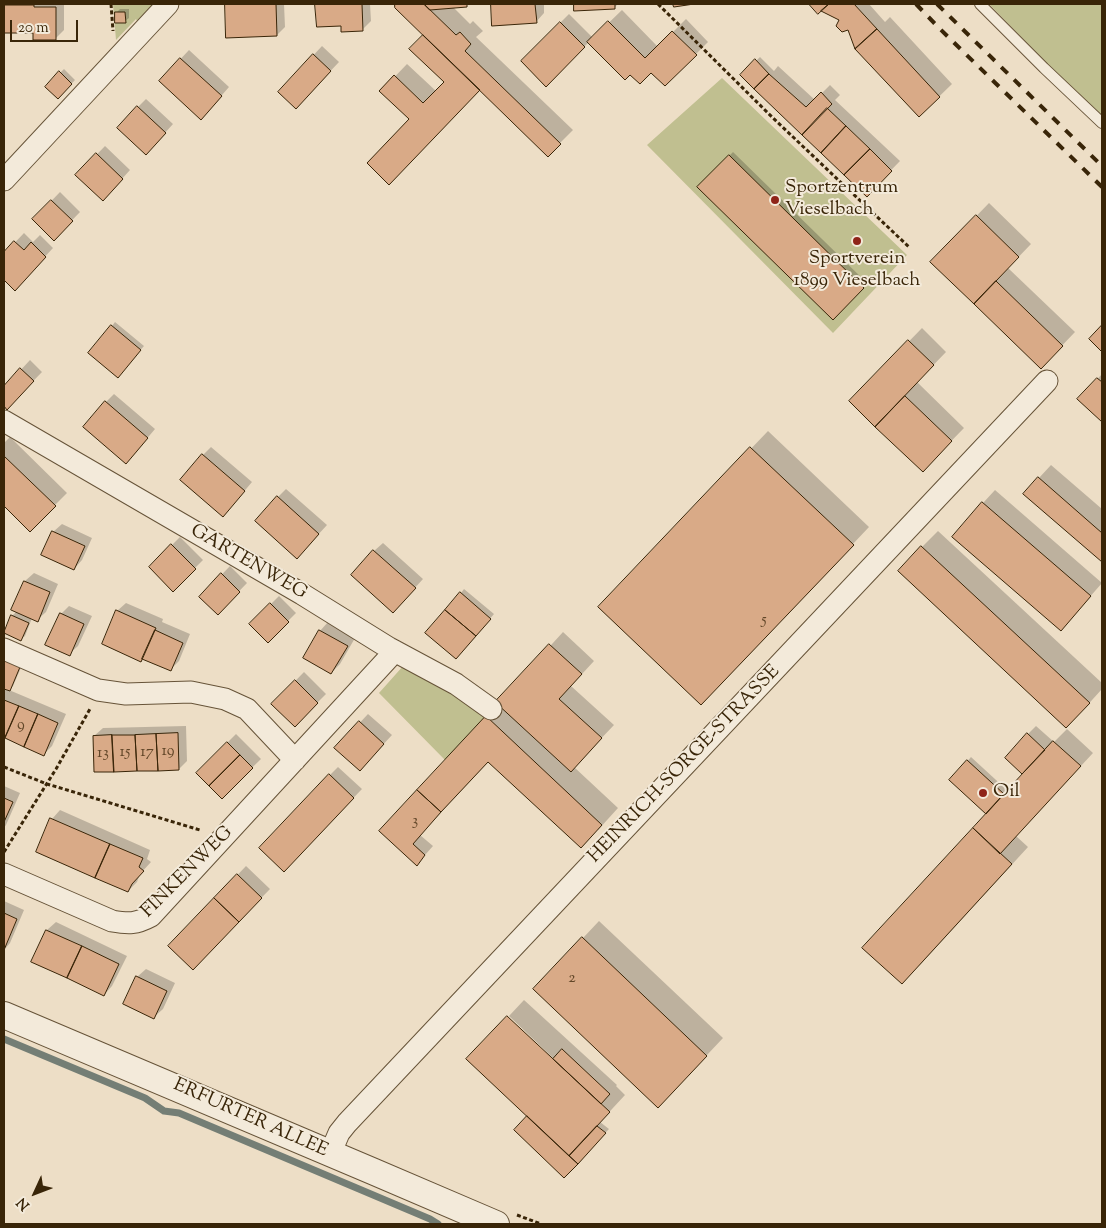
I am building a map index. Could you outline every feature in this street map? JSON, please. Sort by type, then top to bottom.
[{"type":"street","points":[[4,180],[168,4]]},
{"type":"street","name":"HEINRICH-SORGE-STRASSE","points":[[330,1154],[339,1133],[347,1123],[567,888],[867,574],[1047,381]]},
{"type":"street","name":"GARTENWEG","points":[[4,421],[285,584],[396,651],[456,684],[491,709]]},
{"type":"street","points":[[4,650],[98,690],[126,694],[191,692],[225,699],[247,709],[295,760]]},
{"type":"street","name":"FINKENWEG","points":[[4,874],[112,921],[127,924],[140,922],[152,916],[396,651]]},
{"type":"street","name":"ERFURTER ALLEE","points":[[4,1015],[256,1120],[330,1154],[496,1224]]},
{"type":"lane","points":[[980,4],[1102,123]]},
{"type":"path","points":[[658,4],[772,117],[910,248]]},
{"type":"path","points":[[4,852],[82,726],[98,690]]},
{"type":"path","points":[[4,767],[47,784],[224,838]]},
{"type":"shaded area","points":[[113,4],[155,4],[138,23],[136,19],[116,40]]},
{"type":"shaded area","points":[[989,4],[1102,4],[1102,116],[1048,65]]},
{"type":"shaded area","name":"Sportzentrum Vieselbach","points":[[722,78],[907,255],[833,333],[647,145]]},
{"type":"shaded area","points":[[404,665],[465,700],[486,716],[445,760],[379,693]]},
{"type":"building","points":[[225,4],[276,4],[277,36],[226,38]]},
{"type":"building","points":[[315,4],[362,4],[363,31],[341,32],[341,26],[317,27]]},
{"type":"building","points":[[395,4],[424,4],[456,35],[460,32],[471,44],[465,51],[561,144],[548,157],[395,8]]},
{"type":"building","points":[[424,4],[467,4],[467,7],[430,10]]},
{"type":"building","points":[[491,4],[535,4],[537,23],[492,26]]},
{"type":"building","points":[[574,4],[615,4],[615,9],[574,11]]},
{"type":"building","points":[[673,4],[694,4],[674,7]]},
{"type":"building","points":[[809,4],[829,4],[818,14]]},
{"type":"building","points":[[829,4],[854,4],[877,29],[855,49],[848,30],[842,32],[836,26],[839,20],[821,11]]},
{"type":"building","points":[[4,5],[56,7],[56,40],[33,40],[33,33],[4,33]]},
{"type":"building","points":[[115,12],[125,12],[126,23],[115,23]]},
{"type":"building","points":[[608,21],[645,58],[672,31],[697,55],[665,86],[651,73],[640,84],[630,75],[625,80],[587,42]]},
{"type":"building","points":[[560,22],[585,47],[546,87],[521,61]]},
{"type":"building","points":[[877,29],[940,97],[919,117],[855,49]]},
{"type":"building","points":[[423,35],[480,90],[389,185],[367,163],[409,119],[379,91],[394,75],[423,103],[444,82],[409,49]]},
{"type":"building","points":[[313,54],[331,71],[296,109],[278,92]]},
{"type":"building","points":[[180,58],[222,96],[201,120],[159,81]]},
{"type":"building","points":[[755,59],[769,74],[754,89],[740,75]]},
{"type":"building","points":[[59,71],[72,84],[58,99],[45,87]]},
{"type":"building","points":[[769,74],[806,107],[821,92],[832,104],[802,135],[754,89]]},
{"type":"building","points":[[137,106],[166,133],[146,155],[117,128]]},
{"type":"building","points":[[827,108],[846,126],[821,153],[802,135]]},
{"type":"building","points":[[846,126],[870,149],[844,175],[821,153]]},
{"type":"building","points":[[870,149],[892,171],[867,197],[844,175]]},
{"type":"building","points":[[96,153],[123,179],[103,201],[75,175]]},
{"type":"building","points":[[729,155],[864,288],[833,320],[697,187]]},
{"type":"building","points":[[51,200],[73,221],[54,241],[32,219]]},
{"type":"building","points":[[976,215],[1019,257],[974,304],[930,262]]},
{"type":"building","points":[[14,241],[24,250],[31,242],[46,257],[15,291],[4,280],[4,252]]},
{"type":"building","points":[[996,281],[1063,346],[1041,369],[974,304]]},
{"type":"building","points":[[111,325],[141,350],[118,378],[88,353]]},
{"type":"building","points":[[1102,325],[1102,352],[1089,339]]},
{"type":"building","points":[[908,340],[934,365],[875,427],[849,401]]},
{"type":"building","points":[[20,368],[34,381],[7,410],[4,406],[4,386]]},
{"type":"building","points":[[1097,378],[1102,382],[1102,422],[1077,399]]},
{"type":"building","points":[[905,396],[952,441],[923,472],[875,427]]},
{"type":"building","points":[[105,401],[148,438],[126,464],[83,427]]},
{"type":"building","points":[[750,447],[854,545],[701,705],[598,607]]},
{"type":"building","points":[[202,454],[245,491],[223,517],[180,480]]},
{"type":"building","points":[[4,456],[56,506],[30,532],[4,506]]},
{"type":"building","points":[[1038,477],[1102,533],[1102,562],[1023,494]]},
{"type":"building","points":[[277,496],[319,534],[297,559],[255,521]]},
{"type":"building","points":[[982,502],[1091,596],[1061,631],[952,537]]},
{"type":"building","points":[[52,531],[85,546],[74,570],[41,555]]},
{"type":"building","points":[[171,544],[196,569],[173,592],[149,567]]},
{"type":"building","points":[[921,546],[1090,703],[1066,728],[898,571]]},
{"type":"building","points":[[373,550],[416,588],[393,613],[351,575]]},
{"type":"building","points":[[221,573],[240,592],[218,615],[199,597]]},
{"type":"building","points":[[24,581],[50,592],[38,622],[11,610]]},
{"type":"building","points":[[460,592],[491,619],[476,636],[445,610]]},
{"type":"building","points":[[270,603],[289,622],[268,643],[249,624]]},
{"type":"building","points":[[116,610],[156,628],[141,662],[102,644]]},
{"type":"building","points":[[445,610],[476,636],[456,659],[425,633]]},
{"type":"building","points":[[60,613],[84,624],[70,656],[45,645]]},
{"type":"building","points":[[11,615],[29,623],[21,641],[4,633]]},
{"type":"building","points":[[155,630],[183,643],[171,671],[142,659]]},
{"type":"building","points":[[319,630],[348,646],[331,674],[303,658]]},
{"type":"building","points":[[549,644],[582,674],[559,699],[602,738],[571,772],[495,702]]},
{"type":"building","points":[[4,660],[20,667],[10,691],[4,689]]},
{"type":"building","points":[[295,680],[318,703],[295,727],[271,704]]},
{"type":"building","points":[[4,700],[19,706],[5,738],[4,738]]},
{"type":"building","points":[[19,706],[38,714],[24,747],[5,738]]},
{"type":"building","points":[[38,714],[58,723],[44,756],[24,747]]},
{"type":"building","points":[[486,716],[602,825],[581,848],[488,762],[441,812],[417,790]]},
{"type":"building","points":[[359,721],[384,744],[360,771],[334,748]]},
{"type":"building","points":[[178,733],[179,770],[158,771],[156,734]]},
{"type":"building","points":[[1027,733],[1045,750],[1022,774],[1005,758]]},
{"type":"building","points":[[156,734],[158,771],[137,771],[135,735]]},
{"type":"building","points":[[112,735],[135,735],[137,771],[114,772]]},
{"type":"building","points":[[112,735],[114,772],[94,772],[93,736]]},
{"type":"building","points":[[1053,741],[1081,766],[1000,854],[973,828]]},
{"type":"building","points":[[227,742],[240,755],[209,786],[196,773]]},
{"type":"building","points":[[240,755],[253,768],[222,799],[209,786]]},
{"type":"building","points":[[967,760],[1004,794],[986,814],[949,780]]},
{"type":"building","points":[[329,774],[354,798],[284,872],[259,848]]},
{"type":"building","points":[[417,790],[441,812],[413,844],[425,855],[417,866],[379,831]]},
{"type":"building","points":[[4,798],[13,802],[4,822]]},
{"type":"building","points":[[50,818],[110,844],[95,878],[36,852]]},
{"type":"building","points":[[973,828],[1012,864],[902,984],[862,948]]},
{"type":"building","points":[[110,844],[143,858],[139,867],[144,871],[132,884],[128,892],[95,878]]},
{"type":"building","points":[[237,874],[262,898],[239,922],[214,898]]},
{"type":"building","points":[[214,898],[239,922],[193,970],[168,946]]},
{"type":"building","points":[[4,913],[17,919],[4,950]]},
{"type":"building","points":[[46,930],[82,946],[67,978],[31,962]]},
{"type":"building","points":[[582,937],[707,1056],[658,1108],[533,989]]},
{"type":"building","points":[[82,946],[119,964],[104,996],[67,978]]},
{"type":"building","points":[[136,976],[167,991],[154,1019],[123,1004]]},
{"type":"building","points":[[507,1016],[610,1112],[569,1156],[466,1059]]},
{"type":"building","points":[[562,1049],[610,1094],[601,1104],[553,1059]]},
{"type":"building","points":[[527,1116],[578,1164],[564,1178],[514,1130]]},
{"type":"building","points":[[597,1126],[606,1133],[578,1164],[569,1156]]},
{"type":"waterway","points":[[4,1039],[145,1098],[164,1111],[179,1113],[438,1224]]},
{"type":"railway","points":[[916,4],[1102,187]]},
{"type":"railway","points":[[937,4],[1102,166]]},
{"type":"place","name":"Sportzentrum Vieselbach","points":[[775,200]]},
{"type":"place","name":"Sportverein 1899 Vieselbach","points":[[857,241]]},
{"type":"place","name":"Oil","points":[[983,793]]}]
